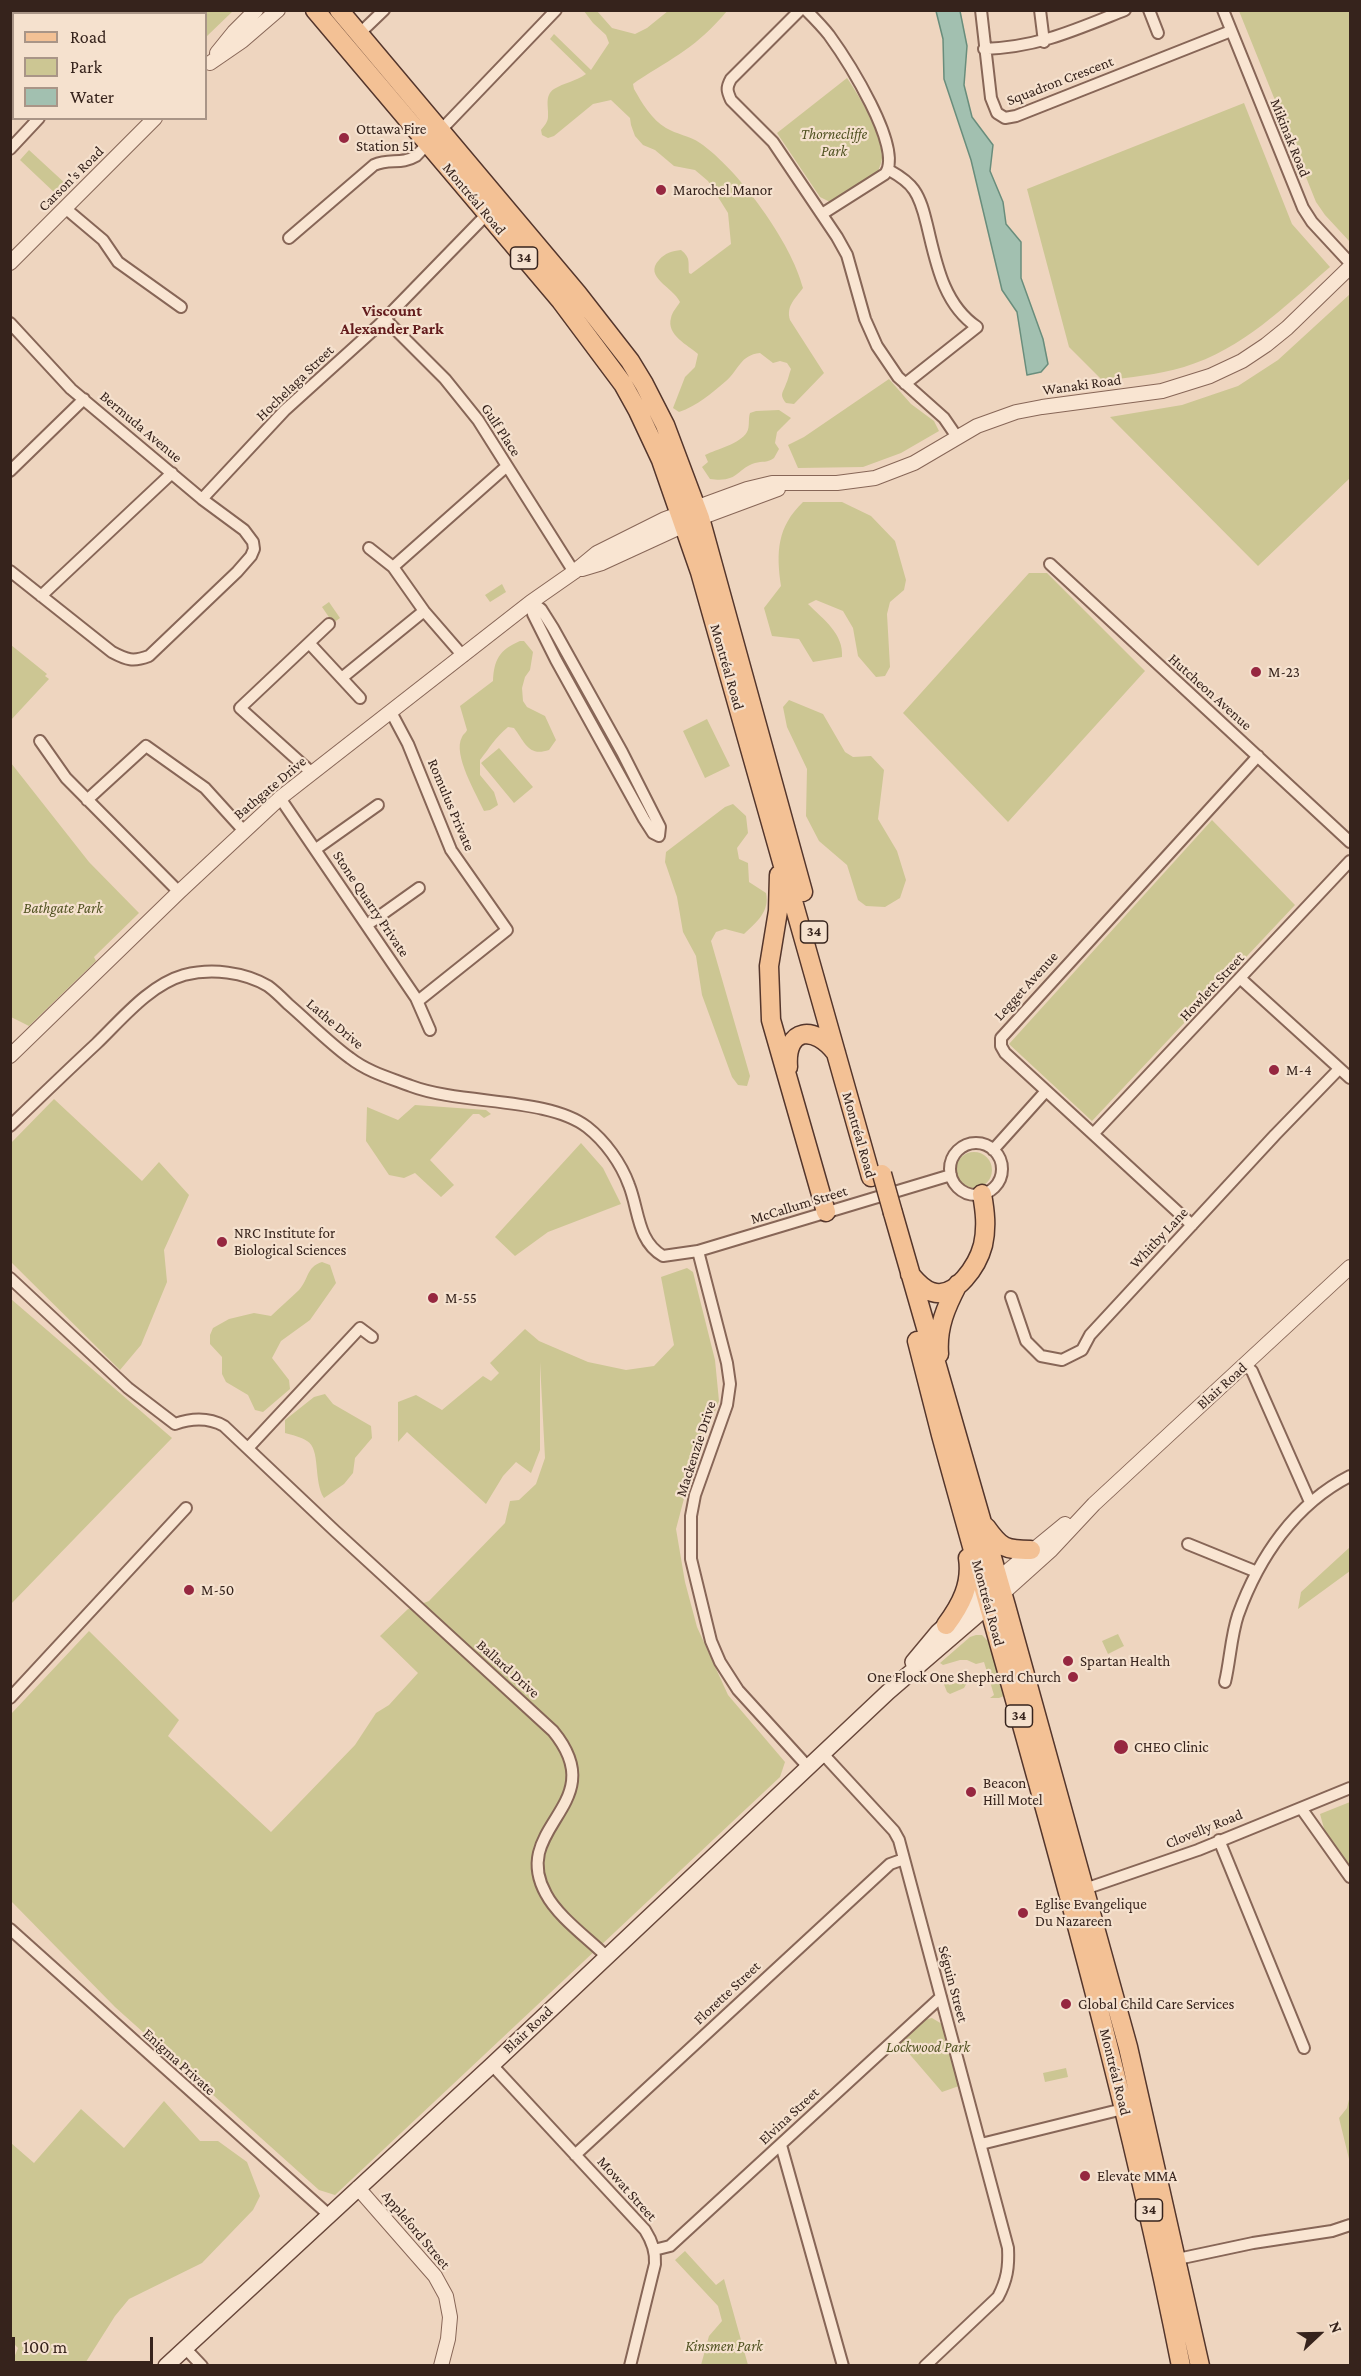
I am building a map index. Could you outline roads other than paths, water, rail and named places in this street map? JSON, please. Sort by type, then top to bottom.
[{"type":"main road","name":"Montréal Road","points":[[315,10],[435,137]]},
{"type":"main road","name":"Montréal Road","points":[[339,10],[435,137],[493,208],[614,372],[646,426],[691,515],[777,846],[837,1054],[877,1175]]},
{"type":"main road","name":"Montréal Road","points":[[493,208],[577,293],[630,361],[648,391],[664,425],[877,1175],[1102,1986],[1169,2261],[1200,2366]]},
{"type":"main road","points":[[614,372],[630,361]]},
{"type":"main road","points":[[777,846],[779,894],[769,966],[769,1000],[776,1040],[826,1212]]},
{"type":"main road","points":[[788,1075],[788,1048],[801,1035],[812,1033],[821,1037],[837,1054]]},
{"type":"main road","points":[[910,1274],[924,1288],[932,1292],[944,1292],[958,1284],[974,1267],[982,1247],[986,1225],[982,1194]]},
{"type":"main road","name":"Montréal Road","points":[[887,1214],[910,1274],[940,1380],[972,1516]]},
{"type":"main road","points":[[940,1380],[938,1340],[940,1324],[958,1284]]},
{"type":"main road","points":[[972,1516],[1004,1547],[1012,1550],[1031,1550]]},
{"type":"main road","points":[[946,1625],[961,1603],[968,1583],[972,1516]]},
{"type":"main road","name":"Blair Road","points":[[888,1692],[946,1625],[993,1592]]},
{"type":"main road","name":"Blair Road","points":[[166,2366],[492,2065],[993,1592]]},
{"type":"main road","name":"Montréal Road","points":[[1169,2261],[1181,2366]]},
{"type":"street","points":[[208,65],[234,32],[256,10]]},
{"type":"street","points":[[208,65],[242,41],[278,10]]},
{"type":"street","points":[[359,34],[384,10]]},
{"type":"street","points":[[289,238],[374,165],[381,162],[406,162],[416,156],[556,10]]},
{"type":"street","points":[[800,10],[731,79],[727,92],[731,100],[773,142],[847,255],[870,334],[905,384],[944,417],[957,437]]},
{"type":"street","points":[[806,10],[829,35],[867,95],[881,127],[887,149],[889,170]]},
{"type":"street","name":"Squadron Crescent","points":[[981,10],[984,49],[994,107],[1000,116],[1010,118],[1231,31]]},
{"type":"street","points":[[1040,10],[1044,42]]},
{"type":"street","points":[[984,49],[1019,47],[1044,42],[1125,10]]},
{"type":"street","points":[[1149,10],[1158,33]]},
{"type":"street","name":"Mikinak Road","points":[[1223,10],[1303,207],[1312,222],[1350,265]]},
{"type":"street","points":[[10,149],[37,120]]},
{"type":"street","name":"Carson's Road","points":[[10,262],[152,120]]},
{"type":"street","points":[[822,214],[889,170]]},
{"type":"street","points":[[889,170],[903,178],[915,190],[922,206],[939,274],[946,290],[957,309],[977,327],[905,384]]},
{"type":"street","points":[[66,208],[103,240],[118,262],[181,307]]},
{"type":"street","name":"Hochelaga Street","points":[[202,499],[285,411],[385,319],[493,208]]},
{"type":"street","name":"Wanaki Road","points":[[691,515],[793,483],[848,482],[875,478],[914,463],[957,437],[1016,412],[1162,391],[1210,376],[1242,361],[1266,345],[1287,328],[1350,265]]},
{"type":"street","name":"Gulf Place","points":[[385,319],[445,379],[478,420],[574,572]]},
{"type":"street","name":"Bermuda Avenue","points":[[10,323],[71,389],[202,499],[244,530],[253,542],[254,549],[237,572],[149,656],[136,661],[127,661],[112,652],[40,596]]},
{"type":"street","points":[[10,471],[84,399]]},
{"type":"street","points":[[393,567],[507,466]]},
{"type":"street","points":[[10,572],[40,596],[172,473]]},
{"type":"street","name":"Bathgate Drive","points":[[10,1056],[179,892],[280,798],[531,602],[574,572],[602,563],[691,515]]},
{"type":"street","points":[[369,548],[393,567],[424,611],[463,656]]},
{"type":"street","name":"Hutcheon Avenue","points":[[1050,564],[1350,842]]},
{"type":"street","points":[[531,602],[541,609],[554,628],[622,752],[660,827],[659,836],[653,833],[644,819],[560,668],[533,614],[531,602]]},
{"type":"street","points":[[343,677],[424,611]]},
{"type":"street","points":[[312,774],[240,708],[329,624]]},
{"type":"street","points":[[310,644],[360,698]]},
{"type":"street","name":"Romulus Private","points":[[392,712],[408,744],[451,850],[507,930],[418,1001]]},
{"type":"street","points":[[40,741],[66,778],[179,892]]},
{"type":"street","points":[[87,800],[146,746],[205,789],[244,831]]},
{"type":"street","name":"Legget Avenue","points":[[1192,1225],[1005,1053],[1000,1038],[1258,756]]},
{"type":"street","name":"Stone Quarry Private","points":[[280,798],[418,1001],[429,1030]]},
{"type":"street","points":[[316,849],[378,806]]},
{"type":"street","name":"Howlett Street","points":[[1094,1133],[1350,861]]},
{"type":"street","points":[[367,925],[419,888]]},
{"type":"street","name":"Lathe Drive","points":[[10,1126],[137,1004],[162,985],[183,975],[226,972],[249,977],[269,987],[350,1058],[368,1069],[430,1093],[555,1111],[583,1124],[607,1148],[620,1166],[630,1186],[641,1231],[656,1252]]},
{"type":"street","points":[[1241,979],[1350,1078]]},
{"type":"street","name":"Whitby Lane","points":[[1011,1297],[1026,1341],[1041,1356],[1062,1360],[1082,1350],[1090,1335],[1339,1068]]},
{"type":"street","points":[[993,1150],[1046,1091]]},
{"type":"street","points":[[978,1143],[993,1150],[1000,1161],[1001,1173],[995,1186],[982,1194],[964,1191],[955,1183],[951,1175],[951,1164],[954,1156],[964,1146],[978,1143]]},
{"type":"street","name":"McCallum Street","points":[[656,1252],[669,1256],[698,1251],[951,1175]]},
{"type":"street","name":"Mackenzie Drive","points":[[698,1251],[727,1363],[730,1384],[727,1405],[694,1495],[691,1516],[691,1560],[711,1641],[720,1662],[738,1690],[809,1768]]},
{"type":"street","name":"Blair Road","points":[[993,1592],[1051,1550],[1094,1504],[1350,1267]]},
{"type":"street","points":[[10,1278],[129,1388],[175,1424],[186,1420],[214,1420],[225,1426],[248,1448],[360,1328],[372,1337]]},
{"type":"street","points":[[1245,1365],[1252,1371],[1310,1502]]},
{"type":"street","name":"Ballard Drive","points":[[248,1448],[335,1531],[534,1712],[566,1747],[573,1779],[568,1800],[543,1838],[538,1858],[539,1879],[546,1895],[556,1908],[607,1957]]},
{"type":"street","points":[[1226,1682],[1238,1616],[1257,1572],[1276,1539],[1310,1502],[1350,1476]]},
{"type":"street","name":"Blair Road","points":[[993,1592],[1031,1550],[1094,1504]]},
{"type":"street","points":[[10,1698],[186,1508]]},
{"type":"street","points":[[1188,1544],[1257,1572]]},
{"type":"street","name":"Séguin Street","points":[[823,1754],[894,1831],[904,1859],[1008,2248],[1010,2267],[1006,2283],[998,2297],[925,2366]]},
{"type":"street","name":"Clovelly Road","points":[[1076,1892],[1198,1850],[1350,1788]]},
{"type":"street","points":[[1301,1808],[1350,1877]]},
{"type":"street","points":[[1219,1840],[1304,2048]]},
{"type":"street","name":"Florette Street","points":[[575,2155],[890,1864],[904,1859]]},
{"type":"street","name":"Enigma Private","points":[[10,1929],[329,2215]]},
{"type":"street","name":"Elvina Street","points":[[654,2250],[670,2246],[940,1997]]},
{"type":"street","name":"Mowat Street","points":[[492,2065],[645,2230],[654,2250]]},
{"type":"street","points":[[981,2144],[1133,2106]]},
{"type":"street","points":[[781,2145],[843,2366]]},
{"type":"street","name":"Appleford Street","points":[[358,2188],[435,2276],[446,2296],[450,2318],[448,2339],[441,2366]]},
{"type":"street","points":[[1169,2261],[1253,2243],[1332,2231],[1350,2224]]},
{"type":"street","points":[[630,2366],[655,2264],[654,2250]]},
{"type":"street","points":[[185,2348],[202,2366]]},
{"type":"water","points":[[936,11],[960,11],[967,46],[964,85],[972,117],[993,145],[990,171],[1003,202],[1006,224],[1021,242],[1021,278],[1043,339],[1048,364],[1041,372],[1027,375],[1017,312],[1002,290],[971,160],[944,79],[943,39]]},
{"type":"place","name":"Ottawa Fire Station 51","points":[[344,138]]},
{"type":"place","name":"Marochel Manor","points":[[661,190]]},
{"type":"place","name":"M-23","points":[[1256,672]]},
{"type":"place","name":"M-4","points":[[1274,1070]]},
{"type":"place","name":"NRC Institute for Biological Sciences","points":[[222,1242]]},
{"type":"place","name":"M-55","points":[[433,1298]]},
{"type":"place","name":"M-50","points":[[189,1590]]},
{"type":"place","name":"Spartan Health","points":[[1068,1661]]},
{"type":"place","name":"One Flock One Shepherd Church","points":[[1073,1677]]},
{"type":"place","name":"CHEO Clinic","points":[[1121,1747]]},
{"type":"place","name":"Beacon Hill Motel","points":[[971,1792]]},
{"type":"place","name":"Eglise Evangelique Du Nazareen","points":[[1023,1913]]},
{"type":"place","name":"Global Child Care Services","points":[[1066,2004]]},
{"type":"place","name":"Elevate MMA","points":[[1085,2176]]},
{"type":"district","name":"Viscount Alexander Park","points":[[392,320]]},
{"type":"park label","name":"Thornecliffe Park","points":[[834,142]]},
{"type":"park label","name":"Bathgate Park","points":[[63,908]]},
{"type":"park label","name":"Lockwood Park","points":[[928,2047]]},
{"type":"park label","name":"Kinsmen Park","points":[[724,2346]]}]
